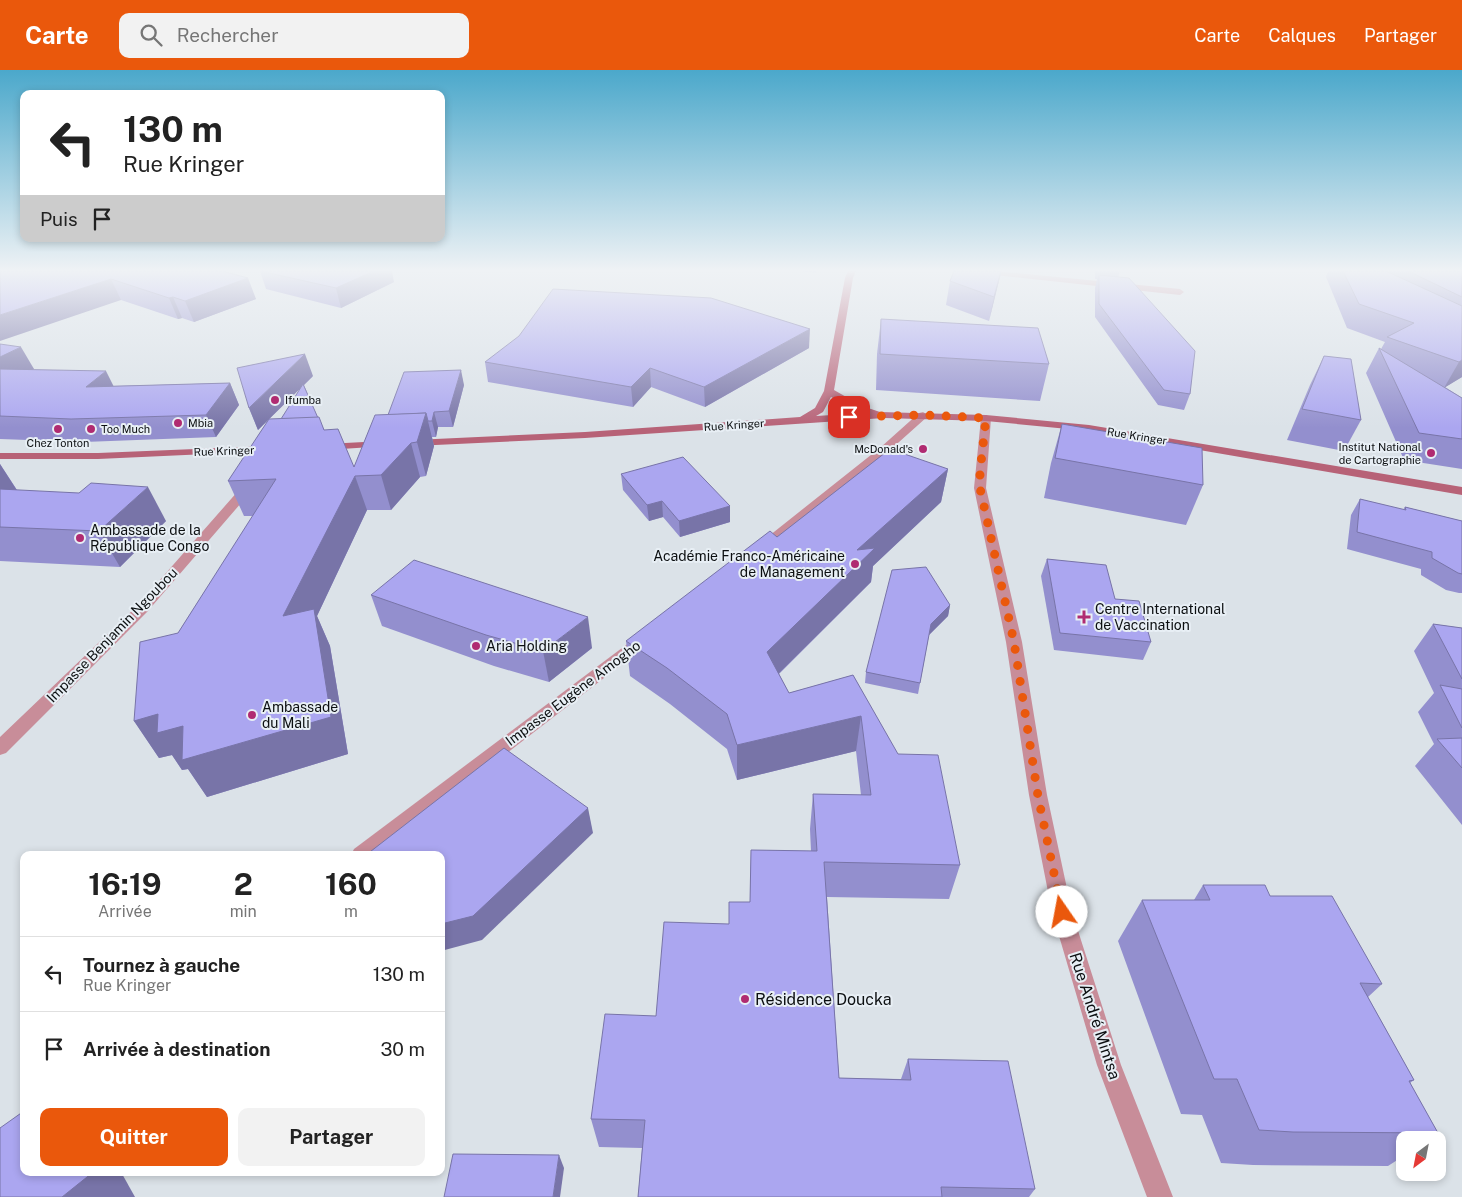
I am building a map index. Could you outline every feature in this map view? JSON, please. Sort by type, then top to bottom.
[{"type":"street","points":[[796,420],[808,417],[819,410],[828,391],[841,324]]},
{"type":"street","points":[[828,391],[858,408],[884,415]]},
{"type":"street","name":"Rue Kringer","points":[[316,447],[585,435],[796,420],[884,415],[923,415],[986,418],[1089,428],[1462,491]]},
{"type":"street","points":[[745,561],[885,450],[923,415]]},
{"type":"street","name":"Rue André Mintsa","points":[[986,418],[980,488],[1014,642],[1038,796],[1062,912],[1109,1065],[1160,1197]]},
{"type":"street","name":"Rue Kringer","points":[[0,456],[98,456],[276,449],[267,462]]},
{"type":"street","name":"Impasse Benjamin Ngoubou","points":[[0,748],[142,609],[256,477]]},
{"type":"street","name":"Impasse Eugène Amogho","points":[[366,851],[651,633]]},
{"type":"building","points":[[528,324],[793,324],[810,329],[704,387],[650,368],[631,387],[485,362],[519,336]]},
{"type":"building","points":[[881,324],[961,324],[1038,328],[1049,364],[880,354]]},
{"type":"building","points":[[1114,324],[1170,324],[1195,351],[1190,394],[1164,390]]},
{"type":"building","points":[[1413,324],[1462,324],[1462,360],[1459,362],[1387,337]]},
{"type":"building","points":[[0,344],[21,347],[0,357]]},
{"type":"building","points":[[1379,348],[1462,398],[1462,439],[1419,433]]},
{"type":"building","points":[[305,354],[249,408],[237,368]]},
{"type":"building","points":[[1324,356],[1351,359],[1361,420],[1302,409]]},
{"type":"building","points":[[0,369],[106,371],[86,387],[230,383],[206,415],[71,419],[0,416]]},
{"type":"building","points":[[461,370],[449,411],[434,412],[432,421],[428,421],[426,413],[388,415],[404,372]]},
{"type":"building","points":[[303,384],[318,418],[281,419]]},
{"type":"building","points":[[426,413],[417,442],[411,443],[381,475],[355,476],[283,616],[314,609],[331,717],[182,760],[183,726],[157,733],[158,714],[134,721],[140,642],[178,633],[276,479],[228,481],[269,419],[319,417],[324,430],[338,429],[354,467],[375,415]]},
{"type":"building","points":[[1062,424],[1202,448],[1203,485],[1055,458]]},
{"type":"building","points":[[890,449],[948,469],[857,550],[875,548],[767,652],[789,693],[853,675],[898,754],[938,755],[960,865],[824,862],[839,1078],[911,1080],[908,1059],[1008,1061],[1035,1189],[941,1187],[942,1197],[638,1197],[645,1120],[591,1119],[605,1014],[656,1016],[664,922],[729,924],[729,902],[750,902],[751,850],[817,851],[813,794],[871,795],[861,716],[737,745],[727,714],[667,668],[626,641],[770,531],[777,537]]},
{"type":"building","points":[[683,457],[730,506],[679,521],[662,501],[647,505],[621,474]]},
{"type":"building","points":[[91,483],[148,487],[99,531],[0,527],[0,489],[79,493]]},
{"type":"building","points":[[1360,499],[1406,510],[1405,507],[1462,521],[1462,574],[1432,558],[1432,552],[1357,532]]},
{"type":"building","name":"Centre International de Vaccination","points":[[1047,559],[1106,565],[1115,599],[1139,601],[1151,642],[1060,633]]},
{"type":"building","points":[[414,560],[588,617],[543,651],[486,635],[371,595]]},
{"type":"building","points":[[926,567],[950,605],[931,624],[920,683],[866,672],[892,570]]},
{"type":"building","points":[[1433,624],[1462,628],[1462,679]]},
{"type":"building","points":[[1440,685],[1462,689],[1462,728]]},
{"type":"building","points":[[1462,738],[1462,768],[1437,739]]},
{"type":"building","points":[[504,748],[588,808],[473,916],[445,923],[445,851],[371,851]]},
{"type":"building","points":[[1203,885],[1265,885],[1270,896],[1332,896],[1382,984],[1360,983],[1414,1080],[1409,1081],[1437,1131],[1396,1131],[1396,1133],[1259,1130],[1237,1079],[1214,1079],[1142,900],[1210,900]]},
{"type":"building","points":[[20,1114],[20,1176],[88,1176],[62,1197],[0,1197],[0,1128]]},
{"type":"building","points":[[453,1154],[559,1155],[553,1197],[444,1197]]},
{"type":"place","name":"Ifumba","points":[[275,400]]},
{"type":"place","name":"Mbia","points":[[178,423]]},
{"type":"place","name":"Chez Tonton","points":[[58,429]]},
{"type":"place","name":"Too Much","points":[[91,429]]},
{"type":"place","name":"McDonald's","points":[[923,449]]},
{"type":"place","name":"Institut National de Cartographie","points":[[1431,453]]},
{"type":"place","name":"Ambassade de la République Congo","points":[[80,538]]},
{"type":"place","name":"Académie Franco-Américaine de Management","points":[[855,564]]},
{"type":"place","name":"Centre International de Vaccination","points":[[1084,617]]},
{"type":"place","name":"Aria Holding","points":[[476,646]]},
{"type":"place","name":"Ambassade du Mali","points":[[252,715]]},
{"type":"place","name":"Résidence Doucka","points":[[745,999]]},
{"type":"route","points":[[849,417],[923,415],[986,418],[983,434],[980,488],[1014,642],[1038,796],[1062,912]]}]
